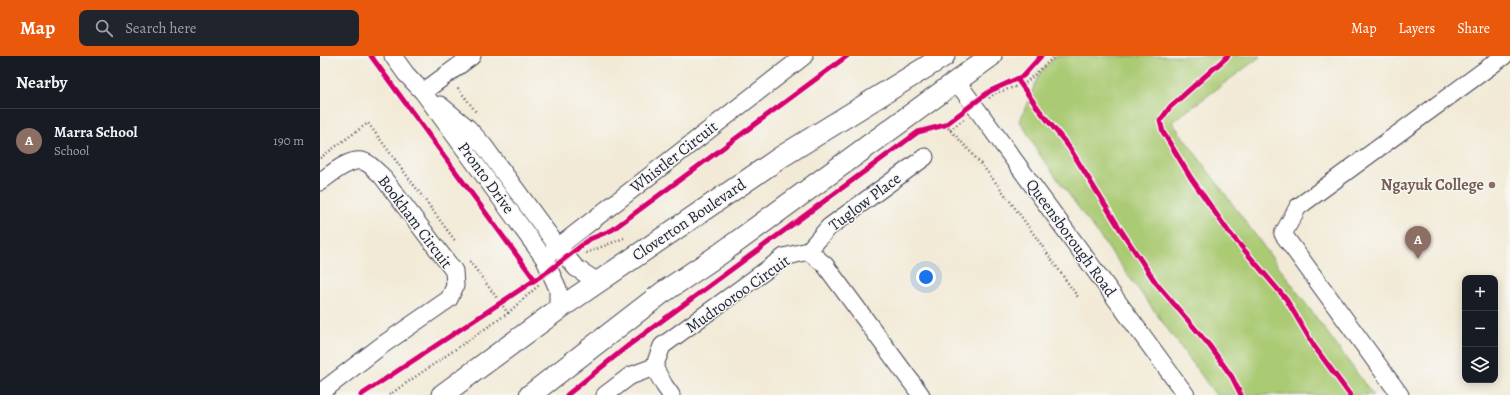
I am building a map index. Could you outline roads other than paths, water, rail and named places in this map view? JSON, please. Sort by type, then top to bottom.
[{"type":"street","name":"Pronto Drive","points":[[393,56],[406,74],[423,92],[544,258],[558,289],[558,309]]},
{"type":"street","points":[[472,56],[423,92],[468,128],[484,146],[558,247],[576,268],[598,282]]},
{"type":"street","name":"Whistler Circuit","points":[[544,258],[804,56]]},
{"type":"street","name":"Cloverton Boulevard","points":[[442,395],[558,309],[781,157],[944,56]]},
{"type":"street","points":[[530,395],[684,277],[720,254],[991,56]]},
{"type":"street","points":[[1400,395],[1284,234],[1298,207],[1504,56]]},
{"type":"street","name":"Queensborough Road","points":[[957,82],[1186,395]]},
{"type":"street","name":"Tuglow Place","points":[[808,251],[829,227],[925,157]]},
{"type":"street","name":"Bookham Circuit","points":[[320,182],[339,168],[357,160],[366,162],[381,175],[454,271],[455,286],[449,298],[381,346],[320,394]]},
{"type":"street","name":"Mudrooroo Circuit","points":[[654,367],[662,346],[784,257],[808,251],[825,265],[921,395]]},
{"type":"street","points":[[605,395],[630,376],[654,367],[664,385],[672,395]]},
{"type":"place","name":"Ngayuk College","points":[[1492,185]]},
{"type":"place","name":"Marra School","points":[[1418,259]]}]
